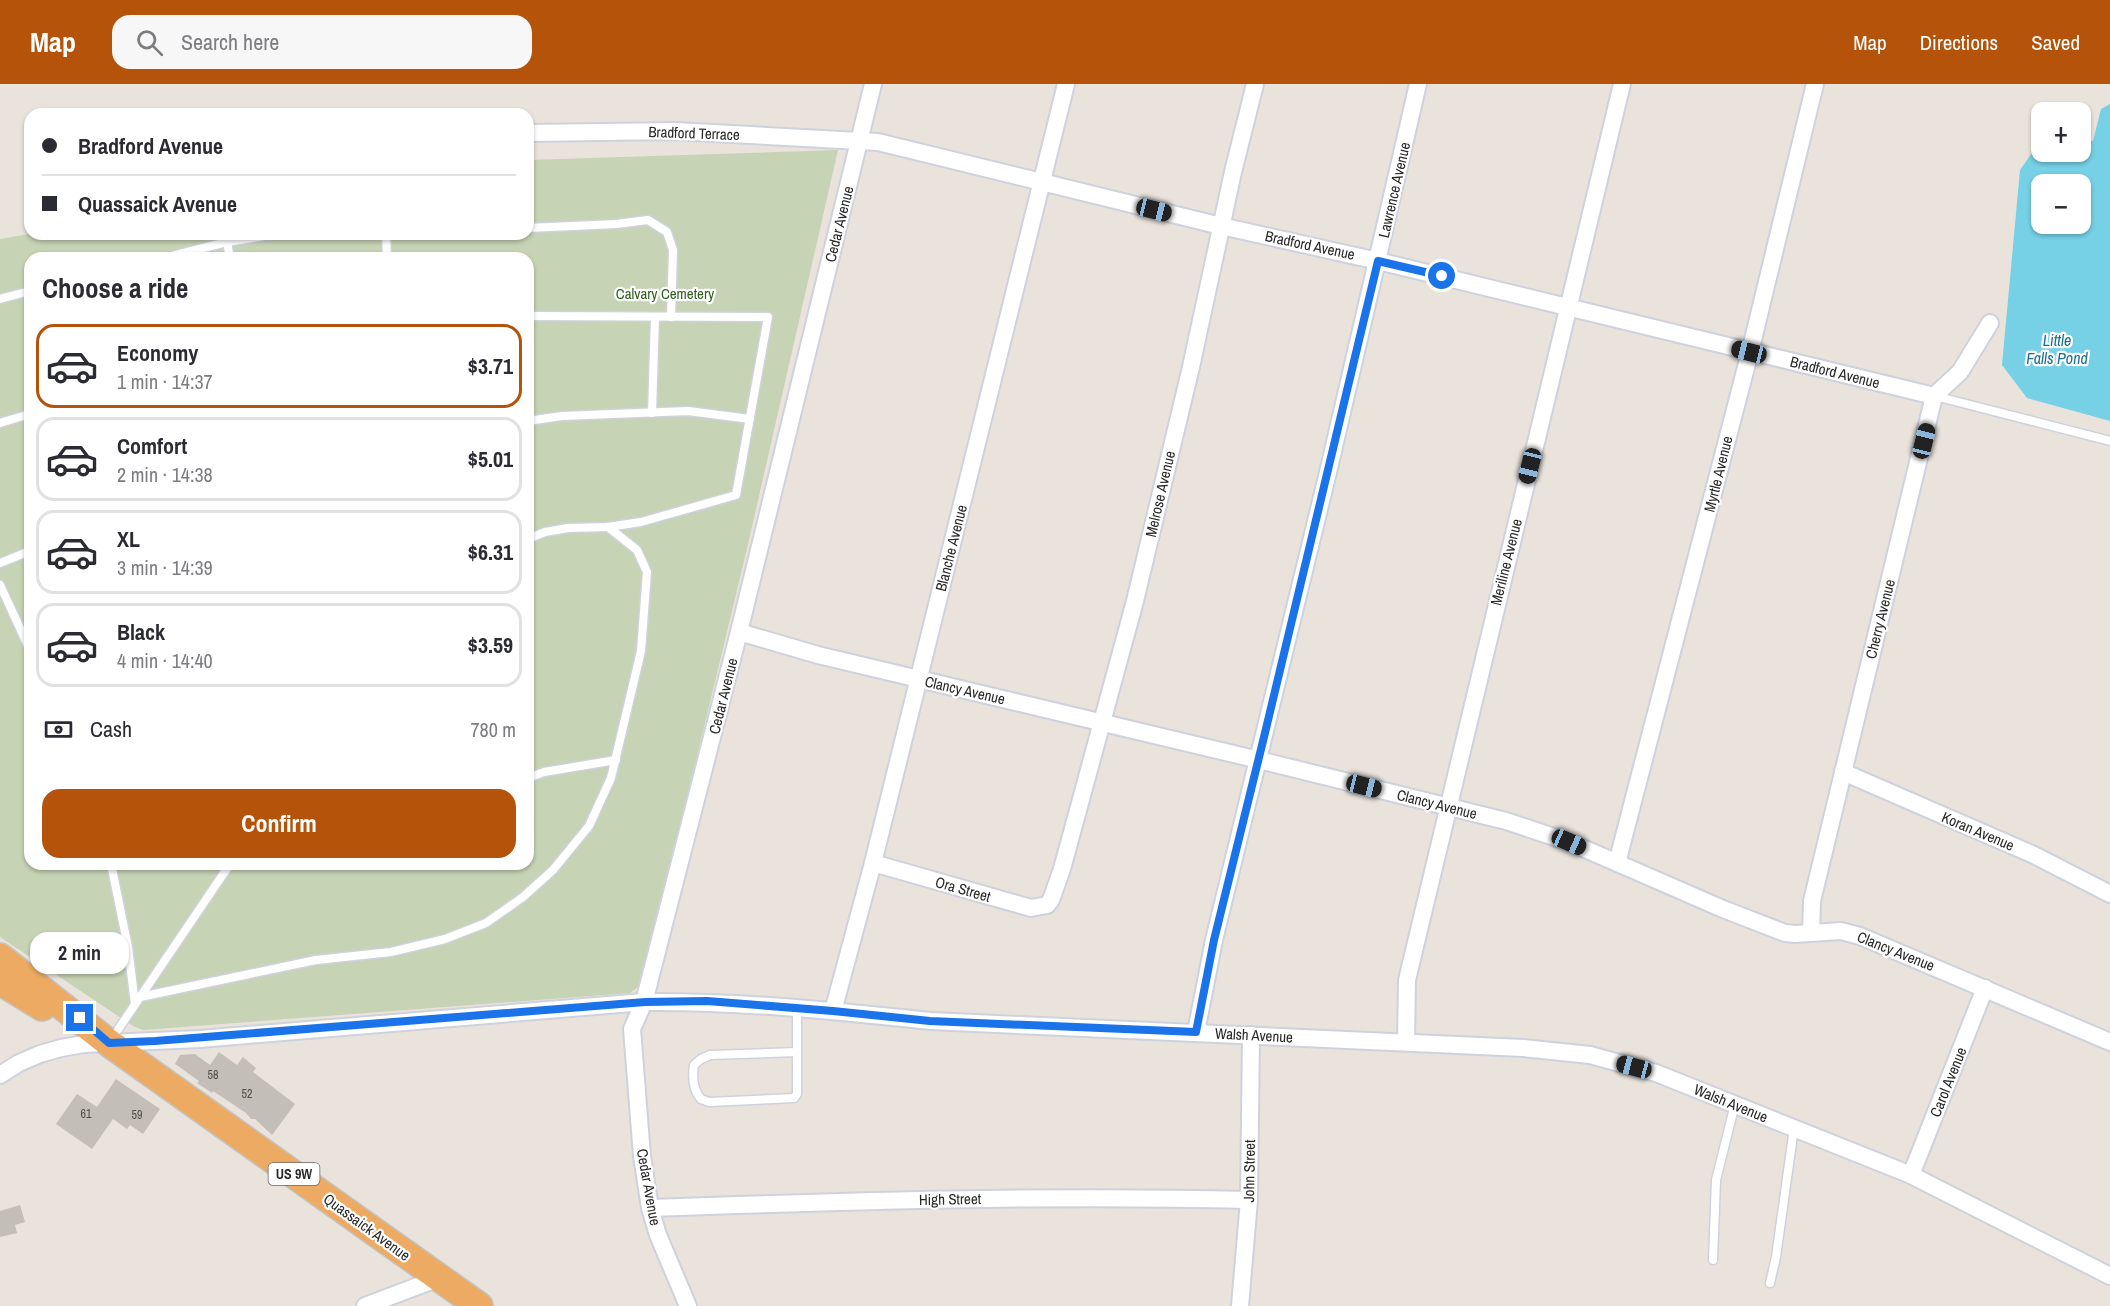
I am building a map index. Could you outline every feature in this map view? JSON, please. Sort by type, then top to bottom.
[{"type":"highway","name":"Quassaick Avenue","points":[[0,957],[109,1043],[479,1306]]},
{"type":"highway","name":"Quassaick Avenue","points":[[0,981],[57,1016],[109,1043]]},
{"type":"street","name":"Cedar Avenue","points":[[688,1306],[658,1235],[650,1208],[642,1156],[632,1029],[645,1002],[739,632],[873,84]]},
{"type":"street","name":"Blanche Avenue","points":[[833,1011],[873,863],[1066,84]]},
{"type":"street","name":"Melrose Avenue","points":[[1051,900],[1062,869],[1135,601],[1255,84]]},
{"type":"street","name":"Lawrence Avenue","points":[[1196,1032],[1214,940],[1378,261],[1418,84]]},
{"type":"street","name":"Meriline Avenue","points":[[1406,1042],[1407,980],[1622,84]]},
{"type":"street","name":"Myrtle Avenue","points":[[1617,863],[1749,352],[1815,84]]},
{"type":"street","name":"Bradford Terrace","points":[[534,133],[676,131],[860,141]]},
{"type":"street","name":"Bradford Avenue","points":[[860,141],[878,142],[1934,396]]},
{"type":"street","points":[[1934,396],[1960,372],[1990,323]]},
{"type":"street","name":"Cherry Avenue","points":[[1811,933],[1812,901],[1934,396]]},
{"type":"street","name":"Clancy Avenue","points":[[739,632],[818,655],[1506,821],[1559,838],[1723,909],[1785,933],[1841,931],[1860,936],[2110,1042]]},
{"type":"street","name":"Koran Avenue","points":[[1843,772],[2034,855],[2110,894]]},
{"type":"street","name":"Ora Street","points":[[873,863],[1031,908],[1047,905],[1051,900]]},
{"type":"street","name":"Carol Avenue","points":[[1911,1175],[1985,988]]},
{"type":"street","name":"Walsh Avenue","points":[[0,1074],[19,1063],[61,1048],[109,1043],[200,1039],[645,1002],[707,1001],[930,1021],[1523,1048],[1590,1056],[1656,1073],[1911,1175],[2110,1276]]},
{"type":"street","name":"John Street","points":[[1240,1306],[1249,1200],[1251,1035]]},
{"type":"street","name":"High Street","points":[[650,1208],[994,1198],[1133,1197],[1249,1200]]},
{"type":"street","points":[[365,1306],[439,1278]]},
{"type":"lane","points":[[534,228],[616,224],[648,220],[668,232],[674,250],[671,317]]},
{"type":"lane","points":[[188,252],[240,240]]},
{"type":"lane","points":[[227,242],[229,252]]},
{"type":"lane","points":[[0,299],[24,293]]},
{"type":"lane","points":[[534,316],[768,317],[736,495],[641,522],[608,527],[568,528],[534,537]]},
{"type":"lane","points":[[652,413],[655,317]]},
{"type":"lane","points":[[1934,396],[2110,441]]},
{"type":"lane","points":[[534,420],[562,416],[688,411],[750,419]]},
{"type":"lane","points":[[0,423],[24,416]]},
{"type":"lane","points":[[138,1000],[316,960],[391,952],[445,939],[486,923],[523,897],[552,870],[589,826],[612,778],[641,651],[647,572],[638,550],[608,527]]},
{"type":"lane","points":[[0,563],[24,553]]},
{"type":"lane","points":[[0,585],[24,634]]},
{"type":"lane","points":[[534,776],[616,760]]},
{"type":"lane","points":[[112,870],[138,1000]]},
{"type":"lane","points":[[109,1043],[226,870]]},
{"type":"lane","points":[[796,1008],[797,1052],[797,1094],[792,1099],[709,1102],[701,1099],[695,1089],[694,1065],[706,1056],[797,1052]]},
{"type":"lane","points":[[1713,1260],[1716,1180],[1735,1104]]},
{"type":"lane","points":[[1770,1283],[1776,1257],[1794,1128]]},
{"type":"green space","name":"Calvary Cemetery","points":[[838,150],[746,553],[642,984],[630,993],[143,1030],[133,1026],[0,937],[0,239],[24,235],[24,240],[534,240],[534,160]]},
{"type":"water","name":"Little Falls Pond","points":[[2110,104],[2110,421],[2027,398],[2002,365],[2020,170],[2031,154],[2031,162],[2091,162],[2091,141],[2093,141],[2101,109]]},
{"type":"building","points":[[219,1052],[237,1065],[243,1057],[256,1068],[253,1072],[295,1104],[272,1135],[255,1119],[251,1119],[246,1113],[213,1091],[212,1093],[197,1083],[199,1081],[175,1064],[180,1055],[195,1054],[210,1065]]},
{"type":"building","points":[[116,1079],[160,1109],[143,1134],[130,1125],[127,1129],[113,1119],[92,1149],[56,1124],[77,1094],[97,1107]]},
{"type":"building","points":[[20,1205],[25,1222],[15,1225],[17,1233],[0,1237],[0,1211]]},
{"type":"route","points":[[80,1018],[109,1043],[345,1028],[645,1002],[707,1001],[930,1021],[1196,1032],[1214,940],[1378,261],[1442,276]]}]
